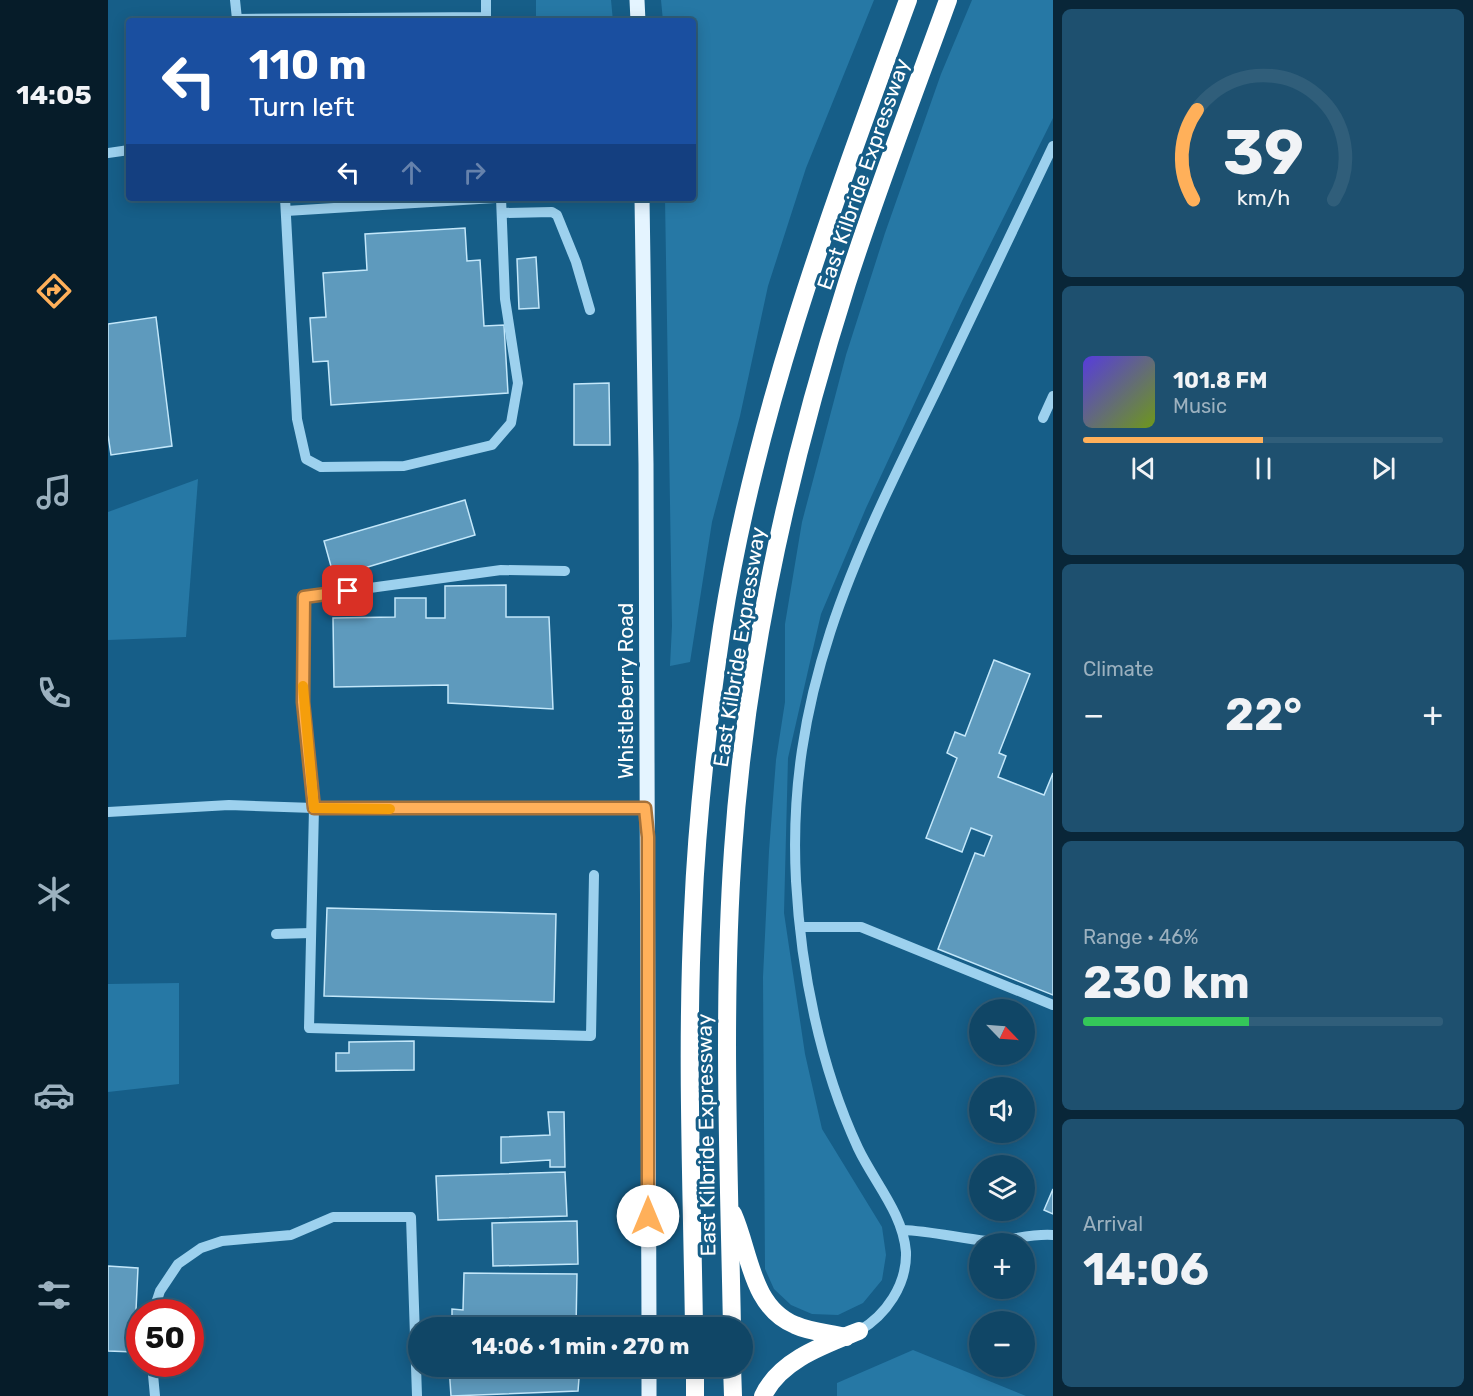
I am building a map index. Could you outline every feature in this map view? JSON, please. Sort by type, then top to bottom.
[{"type":"highway","name":"East Kilbride Expressway","points":[[694,1317],[690,1018],[693,913],[702,785],[723,623],[744,514],[767,419],[804,289],[908,0]]},
{"type":"highway","name":"East Kilbride Expressway","points":[[732,1317],[727,971],[733,848],[749,712],[770,580],[799,449],[842,302],[948,0]]},
{"type":"highway","points":[[729,1205],[743,1236],[757,1286],[772,1310],[796,1326],[852,1334]]},
{"type":"highway","points":[[763,1396],[776,1374],[791,1364],[852,1334]]},
{"type":"highway","points":[[695,1377],[696,1396]]},
{"type":"highway","points":[[732,1377],[733,1396]]},
{"type":"main road","points":[[637,0],[638,18]]},
{"type":"main road","name":"Whistleberry Road","points":[[642,201],[646,476],[645,808],[648,837],[649,1317]]},
{"type":"main road","points":[[649,1377],[649,1396]]},
{"type":"street","points":[[235,0],[237,18]]},
{"type":"street","points":[[438,18],[486,17],[486,0]]},
{"type":"street","points":[[852,1334],[884,1312],[897,1291],[906,1264],[902,1230],[858,1148],[835,1089],[811,996],[800,927],[795,835],[797,793],[809,710],[826,640],[873,522],[1053,146]]},
{"type":"street","points":[[108,153],[126,150]]},
{"type":"street","points":[[285,201],[297,420],[306,459],[321,467],[404,466],[492,445],[511,423],[518,383],[505,299],[501,201]]},
{"type":"street","points":[[286,211],[447,201]]},
{"type":"street","points":[[502,213],[552,212],[557,215],[576,262],[590,310]]},
{"type":"street","points":[[1043,418],[1053,396]]},
{"type":"street","points":[[565,571],[501,570],[304,597],[303,702],[314,808],[309,1028],[591,1036],[594,875]]},
{"type":"street","points":[[108,812],[229,805],[314,808],[645,808]]},
{"type":"street","points":[[800,927],[861,927],[1053,1005]]},
{"type":"street","points":[[276,934],[311,933]]},
{"type":"street","points":[[157,1299],[178,1264],[201,1248],[222,1241],[291,1235],[333,1217],[411,1217],[417,1396]]},
{"type":"street","points":[[902,1230],[932,1231],[989,1241],[1032,1234],[1053,1234]]},
{"type":"street","points":[[153,1377],[155,1396]]},
{"type":"shaded area","points":[[536,0],[611,0],[613,18],[536,18]]},
{"type":"shaded area","points":[[661,0],[874,0],[806,168],[768,286],[740,416],[712,522],[690,662],[670,666],[672,626],[665,201],[696,201],[696,18],[663,18]]},
{"type":"shaded area","points":[[972,0],[1053,0],[1053,118],[962,301],[866,508],[821,614],[788,758],[784,913],[805,1054],[822,1129],[882,1227],[886,1255],[882,1280],[863,1303],[838,1315],[812,1314],[791,1305],[774,1289],[765,1269],[763,977],[776,760],[785,702],[785,624],[802,522],[846,355],[885,233],[941,74]]},
{"type":"shaded area","points":[[198,479],[186,637],[108,640],[108,512]]},
{"type":"shaded area","points":[[179,983],[179,1084],[108,1092],[108,984]]},
{"type":"shaded area","points":[[913,1350],[969,1373],[969,1377],[979,1377],[1026,1396],[837,1396],[837,1383]]},
{"type":"building","points":[[465,228],[467,261],[480,260],[484,326],[504,325],[508,393],[331,405],[328,361],[313,362],[310,318],[326,317],[323,273],[367,270],[365,234]]},
{"type":"building","points":[[536,257],[539,308],[519,309],[517,259]]},
{"type":"building","points":[[156,317],[172,446],[111,455],[108,435],[108,324]]},
{"type":"building","points":[[609,383],[610,445],[574,445],[574,384]]},
{"type":"building","points":[[465,500],[475,535],[334,577],[324,541]]},
{"type":"building","points":[[506,585],[506,617],[549,617],[553,709],[448,703],[448,685],[334,687],[333,618],[395,617],[395,598],[426,598],[426,618],[445,618],[445,586]]},
{"type":"building","points":[[994,660],[1030,674],[999,753],[1006,756],[998,777],[1044,795],[1053,773],[1053,995],[938,949],[975,853],[984,856],[992,836],[971,828],[962,852],[926,838],[957,758],[947,753],[955,732],[965,736]]},
{"type":"building","points":[[327,908],[556,914],[554,1002],[324,996]]},
{"type":"building","points":[[414,1041],[414,1070],[336,1071],[336,1053],[349,1053],[349,1042]]},
{"type":"building","points":[[548,1112],[564,1112],[565,1167],[550,1167],[550,1160],[501,1163],[501,1137],[550,1135]]},
{"type":"building","points":[[565,1172],[567,1216],[438,1220],[436,1176]]},
{"type":"building","points":[[1053,1189],[1053,1214],[1044,1210]]},
{"type":"building","points":[[577,1221],[578,1264],[493,1266],[492,1223]]},
{"type":"building","points":[[108,1266],[138,1268],[137,1299],[126,1299],[126,1352],[108,1351]]},
{"type":"building","points":[[464,1273],[577,1274],[576,1317],[452,1317],[452,1309],[463,1310]]},
{"type":"building","points":[[450,1377],[579,1377],[578,1391],[451,1396]]},
{"type":"slow traffic","points":[[303,686],[314,808],[390,809]]},
{"type":"route","points":[[348,591],[304,597],[303,702],[314,808],[645,808],[648,837],[648,1216]]}]
